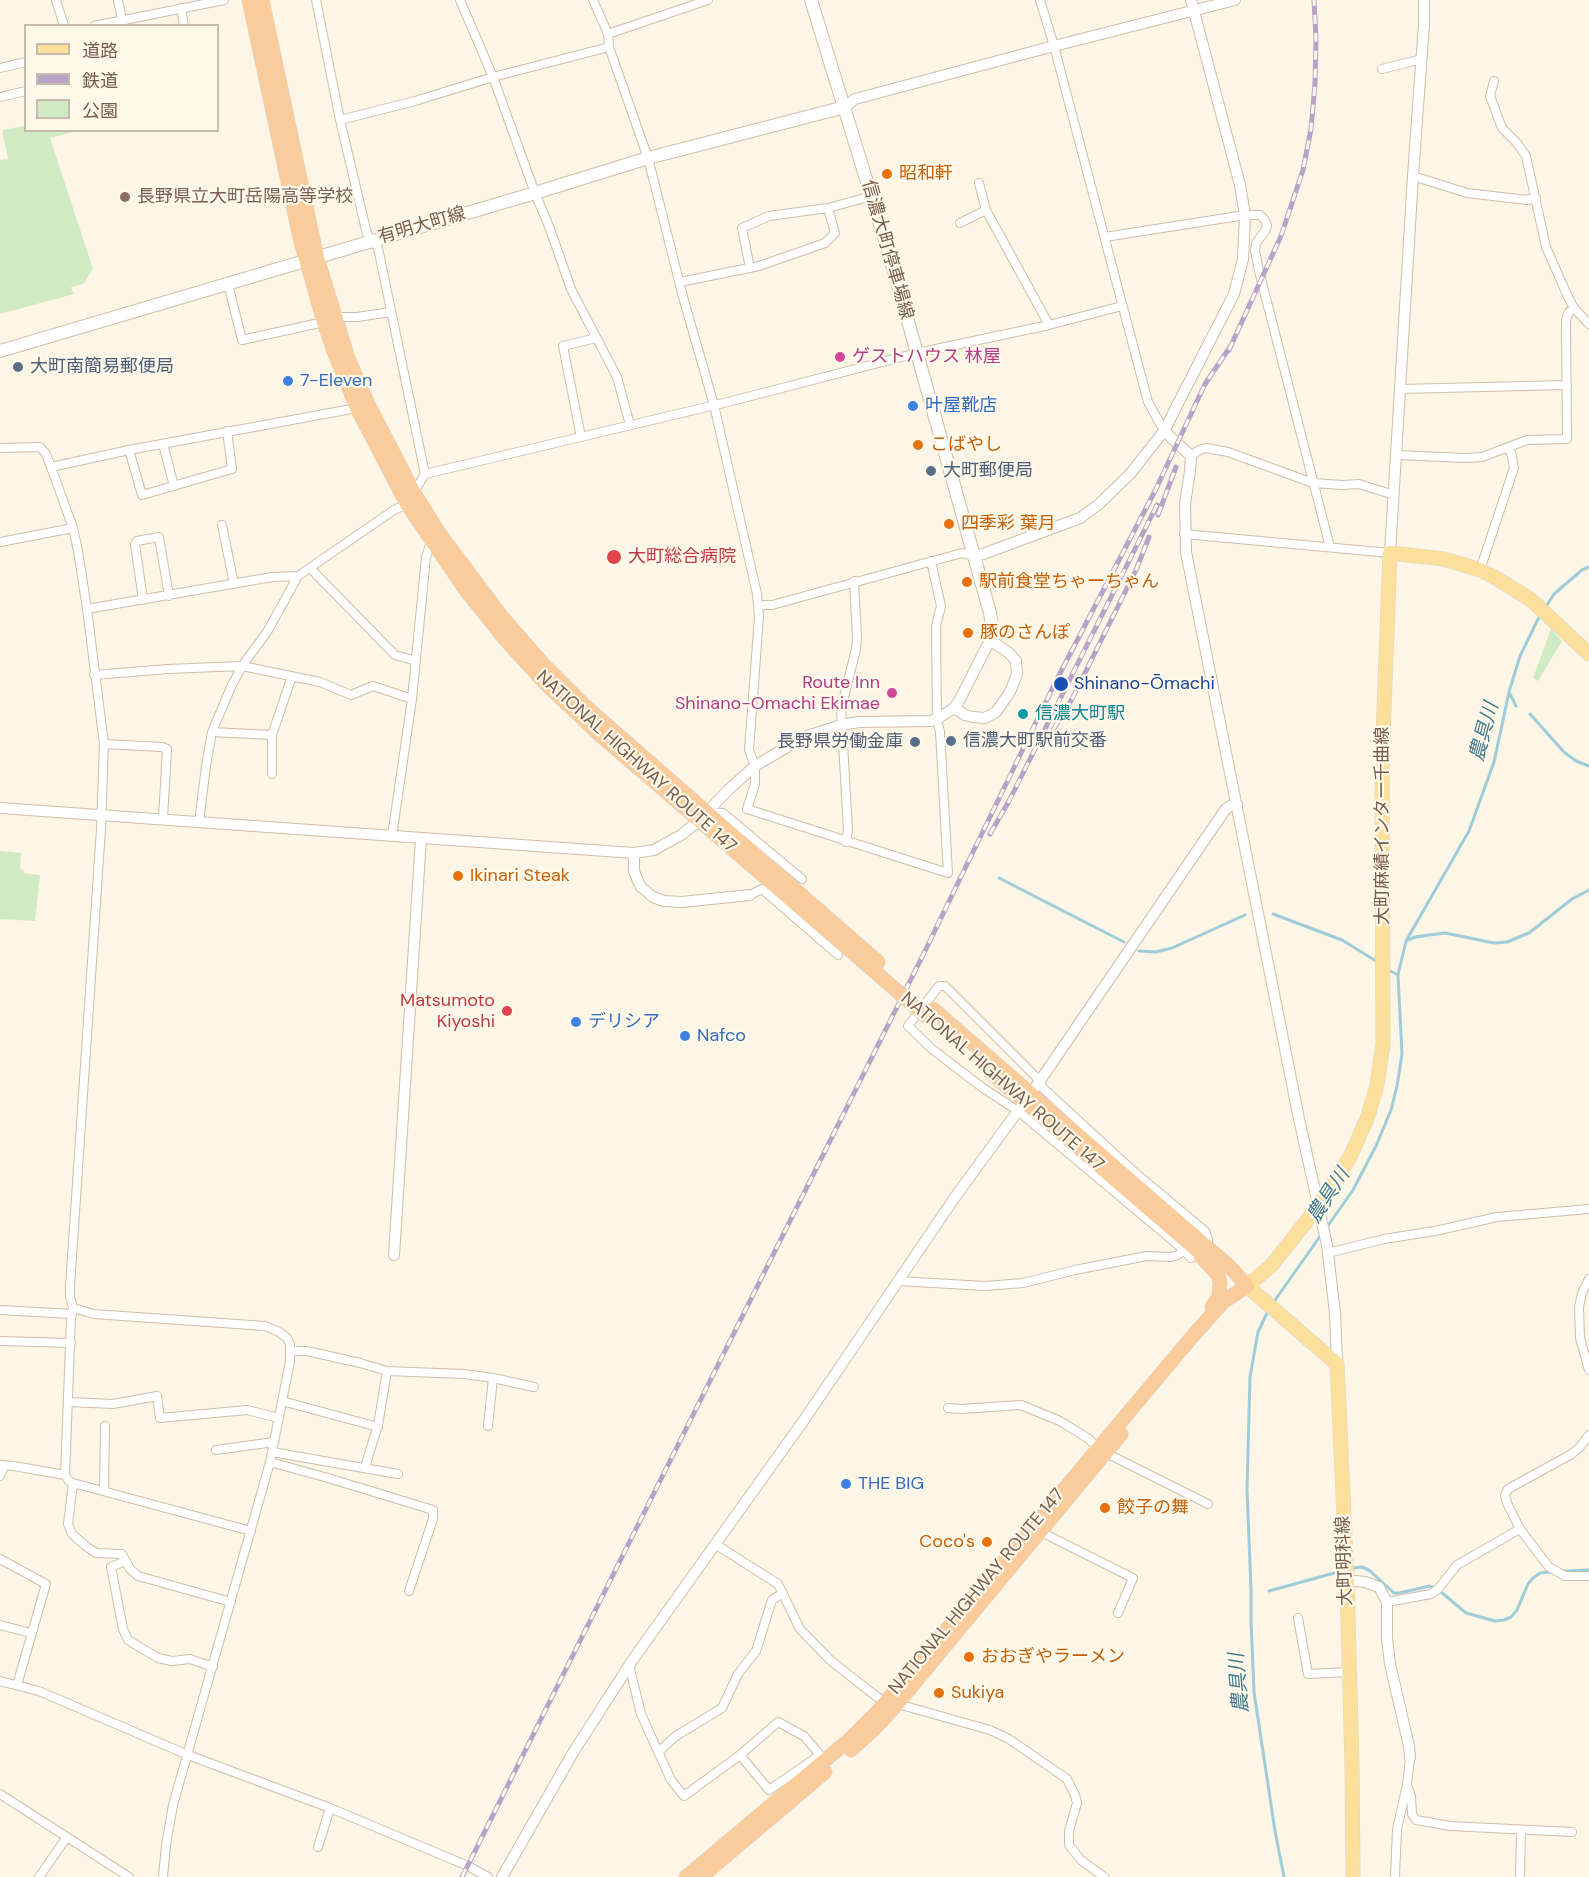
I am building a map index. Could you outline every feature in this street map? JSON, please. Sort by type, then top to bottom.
[{"type":"highway","name":"NATIONAL HIGHWAY ROUTE 147","points":[[249,0],[311,259],[357,408],[410,499],[435,536],[543,664],[704,816],[1202,1249],[1230,1267],[1247,1286]]},
{"type":"highway","name":"NATIONAL HIGHWAY ROUTE 147","points":[[262,0],[311,259]]},
{"type":"highway","name":"NATIONAL HIGHWAY ROUTE 147","points":[[329,320],[410,499]]},
{"type":"highway","points":[[1191,1338],[1193,1329],[1219,1297],[1218,1275],[1202,1249]]},
{"type":"highway","name":"NATIONAL HIGHWAY ROUTE 147","points":[[686,1877],[892,1703],[1041,1530],[1191,1338],[1223,1302],[1247,1286]]},
{"type":"highway","name":"NATIONAL HIGHWAY ROUTE 147","points":[[701,1877],[858,1744],[1102,1450],[1247,1286]]},
{"type":"main road","name":"信濃大町停車場線","points":[[811,0],[872,196],[974,555],[990,613],[992,624],[990,640]]},
{"type":"main road","name":"有明大町線","points":[[0,351],[648,158],[845,108]]},
{"type":"main road","points":[[1390,553],[1444,559],[1480,570],[1507,584],[1533,602],[1589,654]]},
{"type":"main road","name":"大町麻績インター千曲線","points":[[1247,1286],[1271,1266],[1320,1209],[1359,1137],[1377,1085],[1383,1044],[1382,761],[1390,553]]},
{"type":"main road","points":[[1247,1286],[1337,1364]]},
{"type":"main road","name":"大町明科線","points":[[1337,1364],[1347,1580],[1353,1877]]},
{"type":"street","points":[[56,0],[63,24]]},
{"type":"street","points":[[118,0],[122,23],[224,0]]},
{"type":"street","points":[[199,822],[212,732],[242,666],[267,632],[298,576],[410,499],[425,474],[378,248],[367,234],[340,120],[316,0]]},
{"type":"street","points":[[460,0],[493,77],[571,289],[617,377],[630,425]]},
{"type":"street","points":[[593,0],[608,34],[609,47],[648,158],[714,405],[758,605],[749,750],[754,766],[754,784],[747,809],[948,873],[940,732],[937,719],[936,626],[941,606],[931,561]]},
{"type":"street","points":[[608,34],[708,0]]},
{"type":"street","points":[[1040,0],[1148,402],[1164,431],[1191,456],[1185,504],[1184,534],[1187,560],[1299,1119],[1320,1209],[1335,1313],[1337,1364]]},
{"type":"street","points":[[845,108],[855,99],[1054,46],[1192,5],[1235,0]]},
{"type":"street","points":[[1184,534],[1390,553],[1424,0]]},
{"type":"street","points":[[758,605],[772,605],[962,553],[983,554],[1069,523],[1090,512],[1130,474],[1164,431],[1234,294],[1243,260],[1245,214],[1240,185],[1192,5]]},
{"type":"street","points":[[181,8],[184,24]]},
{"type":"street","points":[[340,120],[609,47]]},
{"type":"street","points":[[1382,69],[1422,59]]},
{"type":"street","points":[[0,68],[24,62]]},
{"type":"street","points":[[1494,81],[1490,96],[1496,116],[1506,134],[1524,150],[1546,246],[1574,308],[1589,324]]},
{"type":"street","points":[[0,97],[24,91]]},
{"type":"street","points":[[1413,176],[1467,193],[1527,200],[1536,198]]},
{"type":"street","points":[[979,183],[986,210],[1049,325]]},
{"type":"street","points":[[750,268],[742,228],[769,216],[828,208],[872,196]]},
{"type":"street","points":[[680,282],[750,268],[786,258],[825,243],[835,233],[828,208]]},
{"type":"street","points":[[960,223],[986,210]]},
{"type":"street","points":[[1105,237],[1245,214],[1260,215],[1265,220],[1267,226],[1256,243],[1255,251],[1330,547]]},
{"type":"street","points":[[228,284],[242,339],[329,320],[391,312]]},
{"type":"street","points":[[425,474],[714,405],[917,353],[1049,325],[1122,306]]},
{"type":"street","points":[[1397,454],[1482,457],[1527,440],[1567,439],[1566,321],[1569,312],[1574,308]]},
{"type":"street","points":[[582,437],[563,346],[596,338]]},
{"type":"street","points":[[1400,389],[1567,385]]},
{"type":"street","points":[[51,467],[227,431],[357,408]]},
{"type":"street","points":[[129,450],[142,495],[232,469],[227,431]]},
{"type":"street","points":[[163,444],[174,486]]},
{"type":"street","points":[[0,448],[40,447],[46,454],[51,467],[78,551],[104,744],[102,815],[70,1286],[73,1311],[65,1475],[74,1483],[251,1531]]},
{"type":"street","points":[[1191,456],[1198,450],[1206,448],[1228,452],[1313,483],[1359,484],[1394,495]]},
{"type":"street","points":[[1480,570],[1514,468],[1509,448]]},
{"type":"street","points":[[222,525],[234,584]]},
{"type":"street","points":[[0,542],[72,528]]},
{"type":"street","points":[[392,836],[412,699],[426,557],[435,536]]},
{"type":"street","points":[[143,600],[135,544],[137,541],[159,537],[169,596]]},
{"type":"street","points":[[310,568],[395,655],[416,661]]},
{"type":"street","points":[[87,609],[272,577],[298,576]]},
{"type":"street","points":[[846,842],[848,830],[841,725],[843,698],[857,638],[854,581]]},
{"type":"street","points":[[0,807],[634,853],[654,850],[666,845],[704,816],[754,766],[804,736],[841,725],[873,721],[931,721],[937,719],[954,708],[990,640],[1003,648],[1016,661],[1017,674],[1010,692],[996,712],[985,718],[965,715],[954,708]]},
{"type":"street","points":[[94,675],[242,666],[320,682],[351,695],[373,686],[412,699]]},
{"type":"street","points":[[272,774],[272,735],[292,676]]},
{"type":"street","points":[[212,732],[272,735]]},
{"type":"street","points":[[104,744],[167,749],[163,818]]},
{"type":"street","points":[[1037,1085],[1225,810],[1237,804]]},
{"type":"street","points":[[704,816],[723,813],[802,879]]},
{"type":"street","points":[[394,1255],[421,838]]},
{"type":"street","points":[[634,853],[634,872],[641,887],[653,897],[664,901],[682,902],[750,895],[762,889],[838,955]]},
{"type":"street","points":[[942,985],[1028,1069],[1037,1085],[1132,1170],[1205,1231],[1208,1244],[1191,1258],[1019,1109],[983,1088],[932,1049],[908,1026],[942,985]]},
{"type":"street","points":[[502,1877],[574,1751],[629,1665],[804,1420],[953,1200],[1019,1109]]},
{"type":"street","points":[[1327,1248],[1435,1231],[1497,1217],[1589,1209]]},
{"type":"street","points":[[898,1281],[985,1286],[1023,1283],[1147,1256],[1171,1257],[1184,1250]]},
{"type":"street","points":[[1589,1279],[1582,1293],[1579,1307],[1580,1338],[1589,1370]]},
{"type":"street","points":[[0,1310],[73,1311],[265,1326],[287,1338],[291,1351],[270,1462],[173,1805],[163,1877]]},
{"type":"street","points":[[0,1341],[71,1343]]},
{"type":"street","points":[[291,1351],[307,1351],[387,1371],[464,1374],[534,1387]]},
{"type":"street","points":[[365,1467],[378,1427],[387,1371]]},
{"type":"street","points":[[488,1426],[494,1378]]},
{"type":"street","points":[[69,1402],[113,1404],[157,1396],[160,1418],[247,1410],[279,1418]]},
{"type":"street","points":[[282,1401],[378,1427]]},
{"type":"street","points":[[948,1408],[961,1410],[1022,1405],[1060,1421],[1112,1456],[1208,1504]]},
{"type":"street","points":[[104,1491],[105,1426]]},
{"type":"street","points":[[1589,1435],[1570,1455],[1508,1489],[1505,1495],[1520,1529],[1549,1567],[1573,1578],[1589,1576]]},
{"type":"street","points":[[216,1450],[273,1447],[398,1474]]},
{"type":"street","points":[[270,1462],[433,1510],[433,1519],[409,1591]]},
{"type":"street","points":[[0,1476],[2,1465],[65,1475]]},
{"type":"street","points":[[74,1483],[68,1524],[72,1534],[96,1553],[122,1554],[125,1562],[138,1576],[231,1602]]},
{"type":"street","points":[[1387,1602],[1431,1594],[1438,1589],[1457,1565],[1520,1529]]},
{"type":"street","points":[[1041,1530],[1133,1578],[1118,1613]]},
{"type":"street","points":[[715,1544],[774,1581],[780,1587],[796,1624],[814,1644],[877,1697],[998,1734],[1009,1739],[1067,1779],[1077,1803],[1069,1831],[1069,1845],[1081,1860],[1104,1877]]},
{"type":"street","points":[[0,1559],[46,1584],[17,1685]]},
{"type":"street","points":[[125,1562],[111,1567],[123,1629],[128,1640],[158,1658],[172,1661],[190,1659],[213,1666]]},
{"type":"street","points":[[1347,1580],[1365,1582],[1379,1587],[1387,1602],[1390,1664],[1410,1758],[1407,1785],[1397,1829],[1395,1877]]},
{"type":"street","points":[[658,1752],[676,1736],[722,1708],[738,1674],[756,1652],[772,1600],[783,1593]]},
{"type":"street","points":[[1298,1618],[1308,1674],[1349,1672]]},
{"type":"street","points":[[0,1624],[31,1633]]},
{"type":"street","points":[[629,1665],[641,1714],[671,1780],[684,1796],[740,1755],[778,1722],[804,1736],[819,1755],[769,1790],[740,1755]]},
{"type":"street","points":[[0,1681],[39,1691],[188,1755],[330,1808],[468,1866],[488,1877]]},
{"type":"street","points":[[1407,1785],[1411,1796],[1412,1814],[1416,1820],[1450,1826],[1572,1832]]},
{"type":"street","points":[[0,1794],[129,1877]]},
{"type":"street","points":[[318,1847],[330,1808]]},
{"type":"street","points":[[1520,1877],[1521,1830]]},
{"type":"street","points":[[39,1877],[67,1837]]},
{"type":"green space","points":[[24,126],[24,132],[72,132],[50,138],[93,269],[83,284],[71,287],[74,294],[0,314],[0,160],[8,159],[2,130]]},
{"type":"green space","points":[[1551,629],[1562,641],[1538,681],[1533,678]]},
{"type":"green space","points":[[0,851],[21,853],[20,869],[24,870],[24,873],[40,875],[35,921],[0,919]]},
{"type":"waterway","name":"農具川","points":[[1545,608],[1554,594],[1582,570],[1589,567]]},
{"type":"waterway","name":"農具川","points":[[1327,1227],[1353,1190],[1376,1146],[1391,1110],[1402,1054],[1398,975],[1406,941],[1469,831],[1494,762],[1509,692],[1520,656],[1541,613]]},
{"type":"waterway","points":[[1510,694],[1516,706]]},
{"type":"waterway","points":[[1530,714],[1564,752],[1576,761],[1589,766]]},
{"type":"waterway","points":[[999,878],[1124,942]]},
{"type":"waterway","points":[[1408,940],[1445,933],[1494,943],[1507,942],[1529,933],[1572,899],[1589,890]]},
{"type":"waterway","points":[[1273,914],[1342,940],[1376,961]]},
{"type":"waterway","points":[[1139,951],[1156,952],[1172,948],[1245,915]]},
{"type":"waterway","points":[[1390,971],[1398,975]]},
{"type":"waterway","name":"農具川","points":[[1273,1303],[1321,1235]]},
{"type":"waterway","name":"農具川","points":[[1268,1311],[1258,1332],[1250,1377],[1247,1489],[1254,1692],[1284,1877]]},
{"type":"waterway","points":[[1354,1568],[1362,1567],[1369,1570],[1394,1593],[1430,1586],[1441,1592],[1466,1613],[1495,1621],[1511,1617],[1533,1578],[1540,1573],[1551,1572]]},
{"type":"waterway","points":[[1564,1571],[1589,1570]]},
{"type":"waterway","points":[[1269,1591],[1338,1572]]},
{"type":"railway","points":[[1229,350],[1281,236],[1303,170],[1311,129],[1315,84],[1314,0]]},
{"type":"railway","points":[[462,1877],[923,955],[1056,681],[1156,489],[1205,384],[1232,344]]},
{"type":"railway","points":[[1158,515],[1176,467]]},
{"type":"railway","points":[[990,834],[1009,801],[1157,505]]},
{"type":"railway","points":[[1053,730],[1072,699],[1136,570],[1149,537]]},
{"type":"place","name":"昭和軒","points":[[887,174]]},
{"type":"place","name":"長野県立大町岳陽高等学校","points":[[125,197]]},
{"type":"place","name":"ゲストハウス 林屋","points":[[840,357]]},
{"type":"place","name":"大町南簡易郵便局","points":[[18,367]]},
{"type":"place","name":"7-Eleven","points":[[288,381]]},
{"type":"place","name":"叶屋靴店","points":[[913,406]]},
{"type":"place","name":"こばやし","points":[[918,445]]},
{"type":"place","name":"大町郵便局","points":[[931,471]]},
{"type":"place","name":"四季彩 葉月","points":[[949,524]]},
{"type":"place","name":"大町総合病院","points":[[614,557]]},
{"type":"place","name":"駅前食堂ちゃーちゃん","points":[[967,582]]},
{"type":"place","name":"豚のさんぽ","points":[[968,633]]},
{"type":"place","name":"Shinano-Ōmachi","points":[[1061,684]]},
{"type":"place","name":"Route Inn Shinano-Omachi Ekimae","points":[[892,693]]},
{"type":"place","name":"信濃大町駅","points":[[1023,714]]},
{"type":"place","name":"信濃大町駅前交番","points":[[951,741]]},
{"type":"place","name":"長野県労働金庫","points":[[915,742]]},
{"type":"place","name":"Ikinari Steak","points":[[458,876]]},
{"type":"place","name":"Matsumoto Kiyoshi","points":[[507,1011]]},
{"type":"place","name":"デリシア","points":[[576,1022]]},
{"type":"place","name":"Nafco","points":[[685,1036]]},
{"type":"place","name":"THE BIG","points":[[846,1484]]},
{"type":"place","name":"餃子の舞","points":[[1105,1508]]},
{"type":"place","name":"Coco's","points":[[987,1542]]},
{"type":"place","name":"おおぎやラーメン","points":[[969,1657]]},
{"type":"place","name":"Sukiya","points":[[939,1693]]}]
